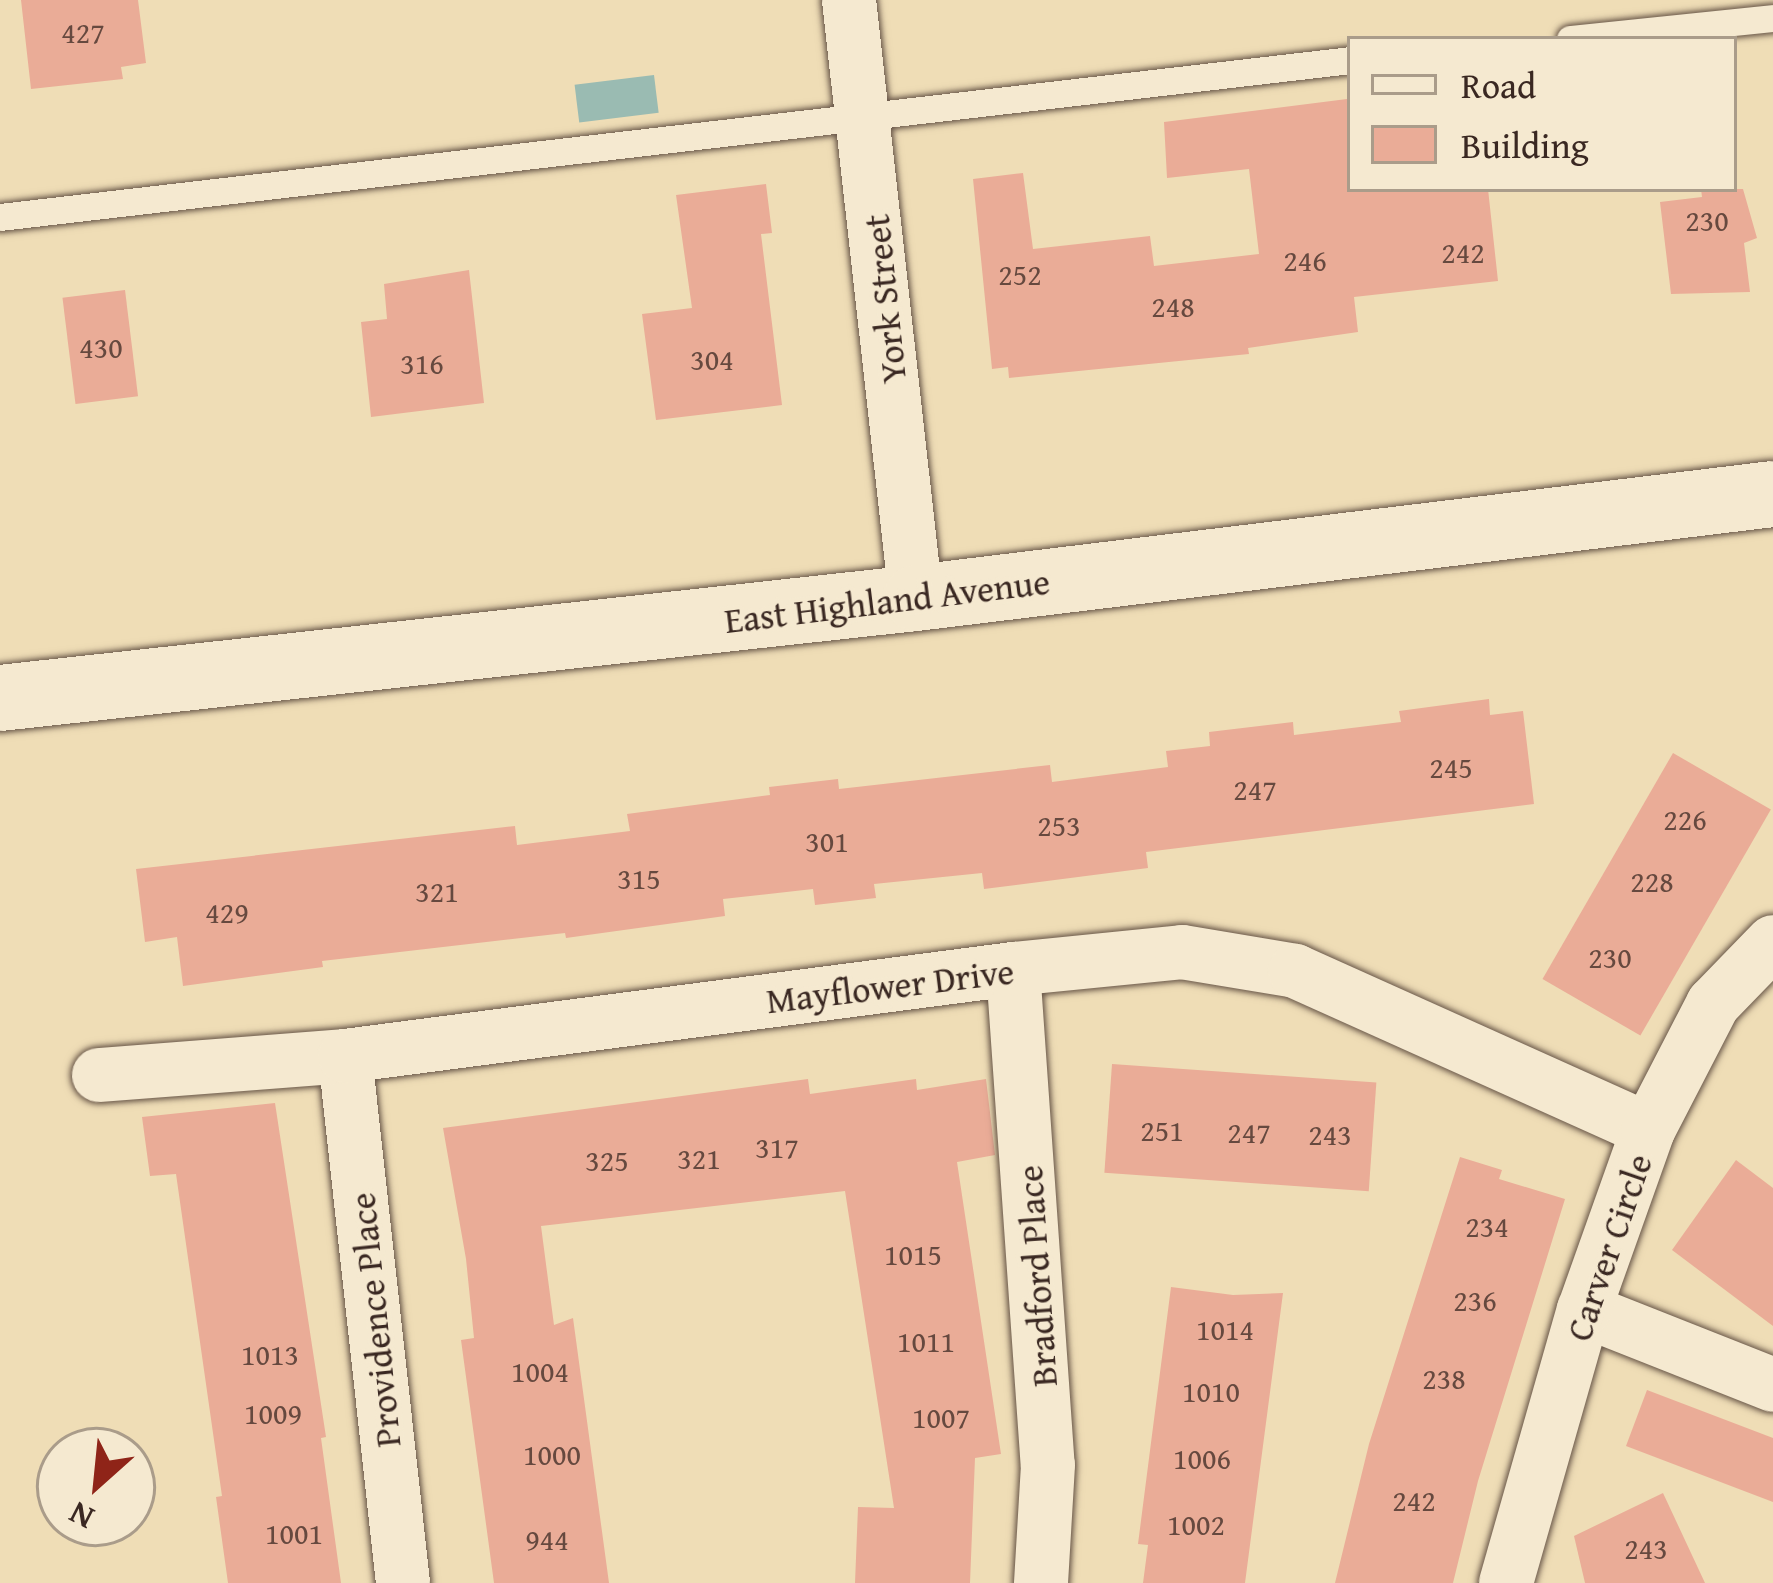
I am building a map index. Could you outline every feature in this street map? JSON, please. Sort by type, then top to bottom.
[{"type":"street","name":"York Street","points":[[849,0],[916,598]]},
{"type":"street","name":"East Highland Avenue","points":[[0,698],[916,598],[1773,494]]},
{"type":"street","name":"Carver Circle","points":[[1506,1583],[1584,1310],[1648,1130],[1713,1004],[1773,942]]},
{"type":"street","name":"Mayflower Drive","points":[[99,1075],[345,1056],[1013,969],[1182,952],[1265,962],[1295,971],[1648,1130]]},
{"type":"street","name":"Bradford Place","points":[[1013,969],[1047,1442],[1041,1583]]},
{"type":"street","name":"Providence Place","points":[[345,1056],[404,1583]]},
{"type":"street","points":[[1584,1310],[1773,1385]]},
{"type":"lane","points":[[1598,36],[1773,17]]},
{"type":"lane","points":[[0,217],[1347,60]]},
{"type":"water","points":[[654,75],[659,113],[579,122],[575,85]]},
{"type":"building","points":[[21,0],[138,0],[146,63],[121,67],[123,79],[31,89]]},
{"type":"building","points":[[1347,99],[1347,192],[1488,192],[1498,281],[1354,297],[1358,332],[1248,348],[1249,354],[1009,378],[1008,367],[992,369],[973,179],[1023,173],[1033,249],[1150,236],[1154,266],[1259,254],[1249,169],[1167,178],[1164,122]]},
{"type":"building","points":[[766,184],[772,233],[761,234],[782,405],[656,420],[642,314],[692,308],[676,195]]},
{"type":"building","points":[[1743,189],[1757,238],[1744,243],[1750,292],[1671,294],[1660,202],[1702,197],[1701,192]]},
{"type":"building","points":[[469,270],[484,403],[371,417],[361,322],[387,319],[384,284]]},
{"type":"building","points":[[125,290],[138,396],[76,404],[62,298]]},
{"type":"building","points":[[1489,699],[1490,715],[1523,711],[1534,804],[1146,852],[1148,868],[984,889],[982,873],[874,884],[876,898],[815,905],[813,889],[723,899],[725,916],[566,938],[565,933],[322,961],[323,967],[183,986],[177,937],[145,942],[136,869],[515,826],[517,845],[630,831],[627,814],[770,795],[769,787],[838,779],[839,789],[1050,765],[1052,782],[1168,767],[1166,751],[1210,746],[1209,732],[1293,722],[1294,735],[1401,722],[1399,711]]},
{"type":"building","points":[[1673,753],[1771,810],[1640,1036],[1542,979]]},
{"type":"building","points":[[1112,1064],[1376,1082],[1369,1191],[1104,1173]]},
{"type":"building","points":[[808,1079],[810,1094],[916,1079],[917,1090],[986,1079],[995,1155],[957,1162],[1001,1454],[975,1458],[970,1583],[855,1583],[858,1507],[894,1508],[845,1191],[541,1226],[554,1325],[573,1318],[609,1583],[494,1583],[461,1340],[474,1338],[466,1259],[443,1128]]},
{"type":"building","points":[[275,1103],[326,1437],[321,1438],[341,1583],[228,1583],[216,1497],[222,1496],[176,1174],[150,1176],[142,1117]]},
{"type":"building","points":[[1460,1157],[1502,1170],[1499,1179],[1565,1199],[1478,1481],[1453,1583],[1335,1583],[1369,1444]]},
{"type":"building","points":[[1736,1160],[1773,1188],[1773,1326],[1672,1250]]},
{"type":"building","points":[[1171,1287],[1233,1295],[1283,1293],[1245,1583],[1143,1583],[1148,1545],[1138,1544]]},
{"type":"building","points":[[1647,1390],[1773,1438],[1773,1502],[1626,1446]]},
{"type":"building","points":[[1663,1493],[1705,1583],[1585,1583],[1574,1536]]}]
